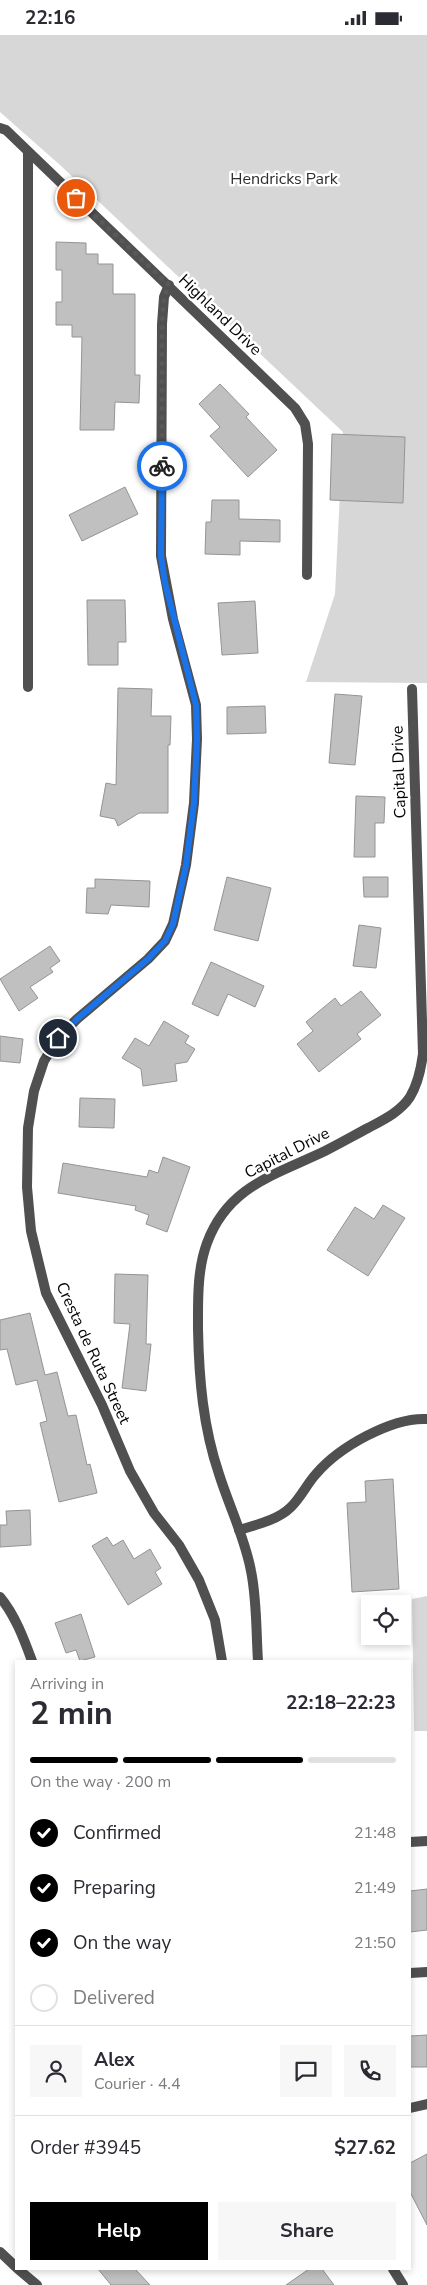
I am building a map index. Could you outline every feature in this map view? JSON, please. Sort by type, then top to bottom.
[{"type":"street","name":"Highland Drive","points":[[0,128],[6,131],[169,285],[295,408],[305,424],[308,444],[307,575]]},
{"type":"street","points":[[28,152],[28,687]]},
{"type":"street","name":"Cresta de Ruta Street","points":[[169,285],[164,297],[162,324],[161,556],[173,619],[196,705],[197,739],[194,803],[186,865],[173,924],[165,941],[148,959],[77,1019],[58,1038],[44,1061],[34,1091],[28,1128],[27,1187],[31,1231],[46,1293],[102,1405],[130,1471],[154,1513],[179,1545],[199,1580],[215,1620],[222,1660]]},
{"type":"street","name":"Capital Drive","points":[[258,1660],[252,1578],[239,1530],[218,1474],[207,1434],[200,1388],[198,1301],[201,1265],[207,1243],[217,1224],[232,1202],[251,1185],[325,1151],[395,1112],[409,1098],[421,1071],[424,1054],[424,970],[412,689]]},
{"type":"street","points":[[239,1530],[270,1520],[290,1508],[318,1472],[347,1447],[388,1426],[427,1419]]},
{"type":"street","points":[[0,1597],[6,1604],[25,1640],[32,1660]]},
{"type":"street","points":[[411,1842],[427,1841]]},
{"type":"street","points":[[411,1973],[427,1972]]},
{"type":"street","points":[[411,2107],[427,2104]]},
{"type":"street","points":[[0,2252],[15,2266]]},
{"type":"street","points":[[19,2270],[38,2285]]},
{"type":"street","points":[[394,2270],[404,2285]]},
{"type":"green space","name":"Hendricks Park","points":[[0,35],[427,35],[427,683],[306,682],[335,594],[343,432],[60,165],[0,112]]},
{"type":"green space","points":[[427,1596],[427,1731],[414,1731],[412,1599]]},
{"type":"building","points":[[56,242],[86,243],[86,254],[98,254],[98,264],[113,264],[113,294],[135,294],[135,375],[140,375],[139,403],[115,402],[114,430],[80,430],[82,337],[72,337],[72,325],[56,325],[56,302],[62,302],[62,270],[56,270]]},
{"type":"building","points":[[220,384],[249,414],[246,417],[277,450],[248,477],[210,436],[220,427],[199,404]]},
{"type":"building","points":[[332,434],[405,437],[403,503],[330,500]]},
{"type":"building","points":[[125,487],[138,514],[82,541],[69,515]]},
{"type":"building","points":[[212,500],[239,500],[239,519],[280,520],[280,542],[240,541],[240,555],[205,554],[206,522],[211,522]]},
{"type":"building","points":[[87,600],[125,600],[126,642],[118,642],[118,665],[88,665]]},
{"type":"building","points":[[255,601],[258,653],[222,655],[218,603]]},
{"type":"building","points":[[118,688],[152,689],[151,716],[171,716],[170,745],[168,745],[168,813],[139,813],[118,826],[115,819],[100,816],[106,783],[116,785]]},
{"type":"building","points":[[335,694],[362,696],[355,765],[329,763]]},
{"type":"building","points":[[265,706],[266,733],[227,734],[227,707]]},
{"type":"building","points":[[356,796],[385,797],[384,823],[375,823],[375,857],[354,857]]},
{"type":"building","points":[[227,877],[271,888],[258,941],[214,930]]},
{"type":"building","points":[[363,877],[388,877],[388,897],[364,897]]},
{"type":"building","points":[[95,879],[150,881],[149,907],[111,905],[108,914],[86,913],[87,888],[95,888]]},
{"type":"building","points":[[359,925],[381,928],[376,968],[353,966]]},
{"type":"building","points":[[50,946],[60,961],[50,968],[53,972],[30,987],[38,998],[19,1011],[0,979]]},
{"type":"building","points":[[211,962],[264,986],[255,1007],[228,994],[218,1016],[192,1004]]},
{"type":"building","points":[[361,991],[381,1015],[357,1034],[361,1039],[319,1072],[297,1044],[313,1031],[306,1022],[335,998],[341,1006]]},
{"type":"building","points":[[164,1021],[189,1036],[185,1043],[195,1049],[187,1062],[175,1064],[177,1081],[143,1086],[141,1069],[122,1058],[135,1038],[149,1046]]},
{"type":"building","points":[[0,1036],[23,1039],[20,1063],[0,1061]]},
{"type":"building","points":[[80,1098],[115,1099],[114,1128],[79,1127]]},
{"type":"building","points":[[163,1157],[190,1167],[167,1232],[146,1224],[149,1215],[135,1210],[136,1206],[58,1193],[63,1163],[147,1177],[149,1170],[158,1173]]},
{"type":"building","points":[[383,1205],[405,1218],[368,1276],[327,1250],[355,1207],[374,1219]]},
{"type":"building","points":[[115,1274],[148,1275],[146,1344],[151,1344],[146,1391],[122,1388],[130,1324],[114,1323]]},
{"type":"building","points":[[30,1313],[45,1375],[57,1372],[68,1416],[76,1415],[87,1465],[90,1464],[97,1493],[59,1502],[40,1423],[47,1421],[37,1380],[16,1385],[7,1349],[0,1350],[0,1320]]},
{"type":"building","points":[[393,1479],[399,1589],[352,1592],[347,1503],[366,1502],[365,1481]]},
{"type":"building","points":[[30,1510],[31,1545],[0,1547],[0,1525],[7,1525],[6,1511]]},
{"type":"building","points":[[107,1537],[113,1546],[123,1540],[134,1559],[150,1549],[161,1568],[155,1572],[162,1584],[128,1605],[92,1546]]},
{"type":"building","points":[[81,1614],[95,1657],[80,1660],[76,1650],[66,1653],[55,1623]]},
{"type":"building","points":[[427,1889],[427,1930],[411,1932],[411,1891]]},
{"type":"building","points":[[427,2035],[427,2067],[411,2067],[411,2036]]},
{"type":"building","points":[[427,2154],[427,2225],[411,2194],[411,2162]]},
{"type":"building","points":[[99,2270],[136,2270],[150,2285],[111,2285]]},
{"type":"building","points":[[308,2270],[323,2270],[334,2285],[286,2285]]},
{"type":"way so far","points":[[76,198],[169,285],[164,297],[162,324],[162,466]]},
{"type":"route","points":[[58,1038],[77,1019],[148,959],[165,941],[173,924],[186,865],[194,803],[197,739],[196,705],[173,619],[161,556],[162,466]]}]
